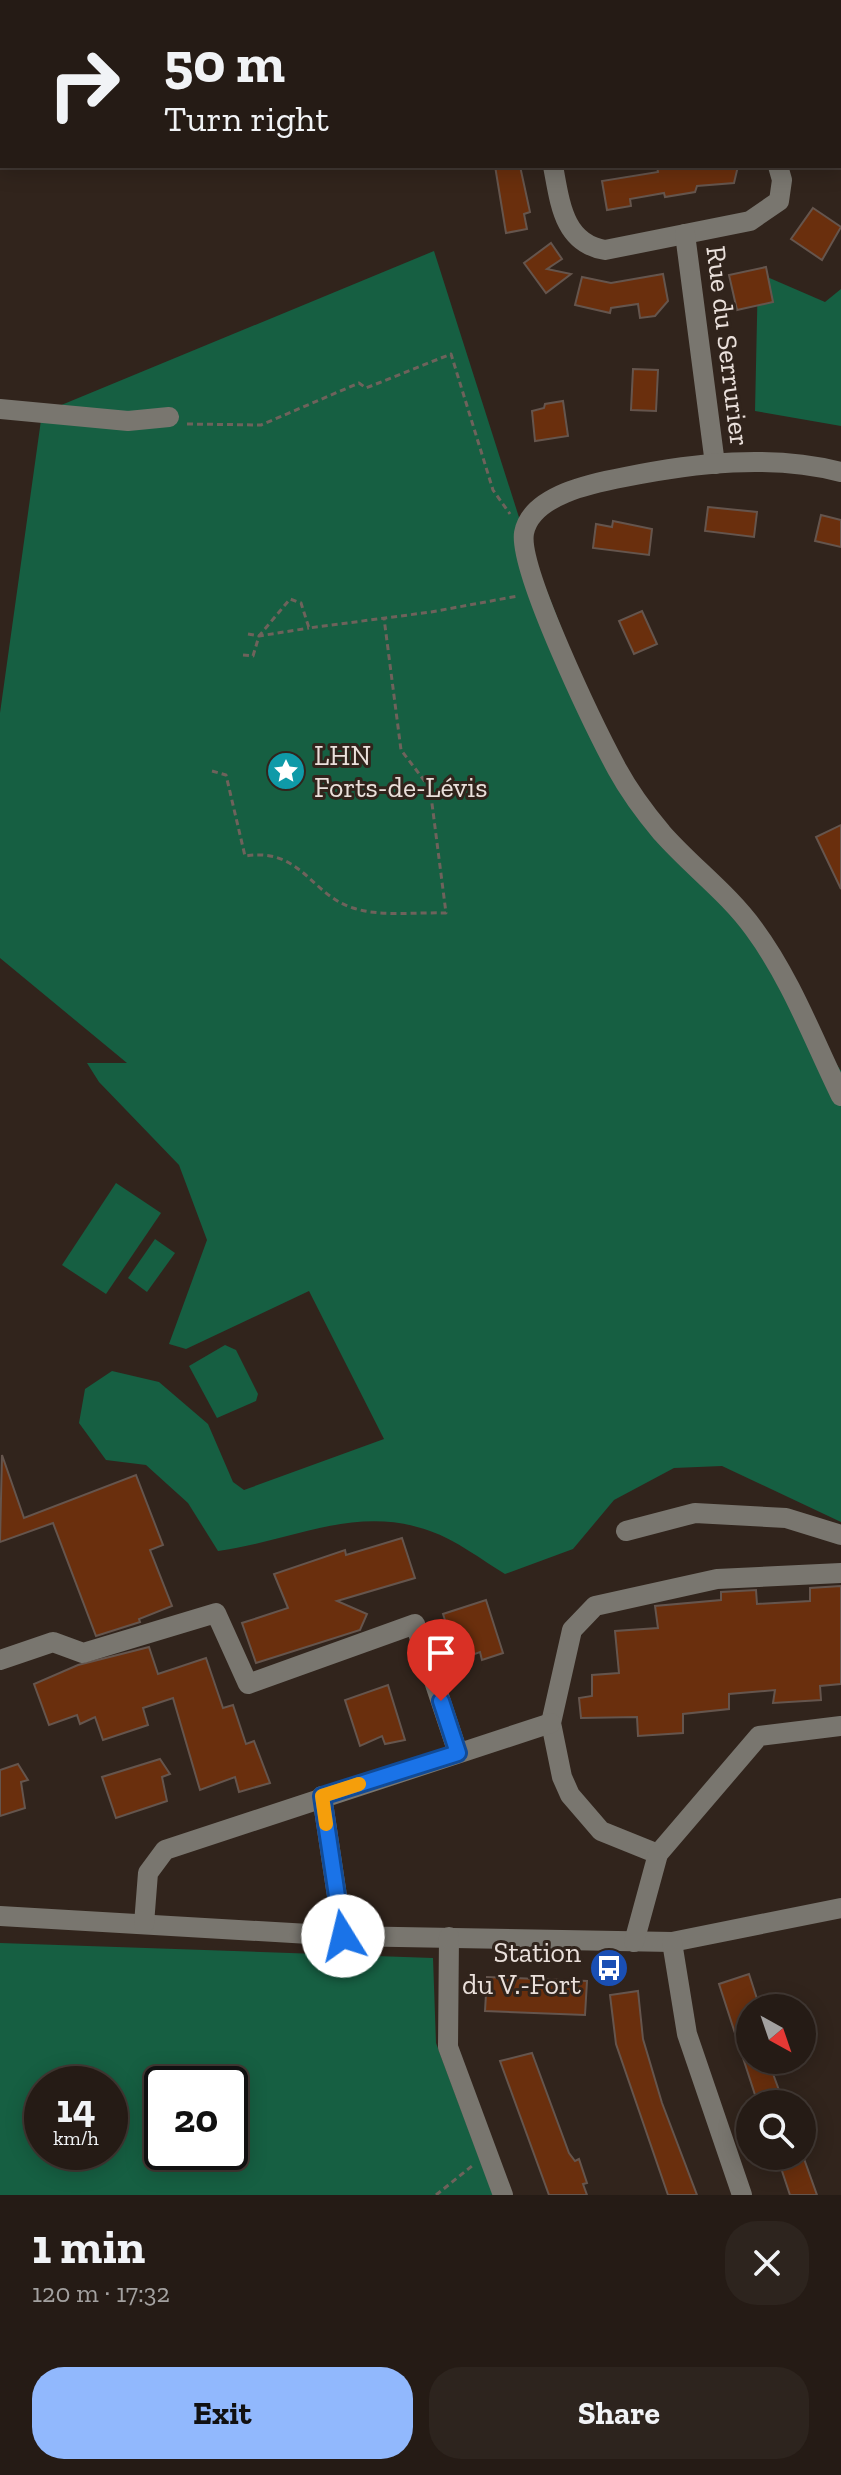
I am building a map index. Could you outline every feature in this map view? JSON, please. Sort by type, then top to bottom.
[{"type":"street","name":"Rue du Serrurier","points":[[553,168],[562,214],[574,235],[590,247],[605,250],[685,234],[715,464]]},
{"type":"street","points":[[685,234],[750,221],[779,201],[782,180],[779,168]]},
{"type":"street","points":[[0,409],[128,421],[169,417]]},
{"type":"street","points":[[841,472],[786,463],[689,464],[596,483],[543,504],[531,517],[524,533],[525,554],[537,592],[617,769],[663,834],[719,886],[755,930],[777,965],[841,1096]]},
{"type":"street","points":[[626,1531],[695,1513],[786,1518],[841,1535]]},
{"type":"street","points":[[658,1854],[601,1831],[570,1795],[562,1777],[551,1723],[572,1630],[595,1606],[717,1579],[841,1573]]},
{"type":"street","points":[[0,1660],[53,1642],[83,1653],[216,1613],[248,1684],[415,1624],[458,1753]]},
{"type":"street","points":[[144,1924],[148,1873],[165,1850],[551,1723]]},
{"type":"street","points":[[634,1942],[658,1854],[759,1736],[841,1726]]},
{"type":"street","points":[[322,1796],[343,1936]]},
{"type":"street","points":[[0,1916],[343,1936],[672,1942],[841,1908]]},
{"type":"street","points":[[449,1937],[448,2047],[503,2195]]},
{"type":"street","points":[[672,1942],[687,2034],[742,2195]]},
{"type":"path","points":[[169,417],[175,423],[261,425],[359,383],[366,388],[451,354],[493,490],[524,533]]},
{"type":"path","points":[[248,634],[259,636],[431,612],[537,592]]},
{"type":"path","points":[[243,655],[253,656],[259,636],[290,599],[301,603],[309,628]]},
{"type":"path","points":[[212,771],[226,775],[245,856],[277,857],[312,878],[351,908],[446,913],[430,788],[401,750],[384,618]]},
{"type":"path","points":[[436,2195],[463,2170],[489,2157]]},
{"type":"green space","points":[[434,251],[524,533],[617,769],[719,886],[841,1071],[841,1522],[722,1466],[674,1468],[614,1500],[573,1549],[505,1574],[440,1535],[403,1524],[376,1521],[324,1527],[218,1551],[188,1503],[146,1465],[106,1460],[79,1423],[85,1389],[112,1371],[159,1382],[208,1424],[233,1482],[244,1490],[384,1439],[309,1291],[186,1349],[169,1344],[207,1240],[179,1165],[99,1082],[87,1063],[127,1063],[0,958],[0,713],[42,413]]},
{"type":"green space","points":[[758,273],[825,302],[841,289],[841,426],[755,411]]},
{"type":"green space","points":[[116,1183],[161,1213],[106,1294],[62,1265]]},
{"type":"green space","points":[[155,1239],[175,1253],[147,1292],[128,1278]]},
{"type":"green space","points":[[225,1345],[236,1350],[258,1394],[256,1401],[217,1418],[189,1366]]},
{"type":"green space","points":[[0,1943],[433,1958],[436,2043],[493,2195],[0,2195]]},
{"type":"building","points":[[495,168],[520,168],[530,212],[524,214],[527,229],[506,233]]},
{"type":"building","points":[[657,168],[738,168],[734,183],[697,186],[695,192],[665,197],[664,193],[630,199],[631,206],[607,210],[602,181],[658,172]]},
{"type":"building","points":[[813,208],[841,227],[822,260],[791,239]]},
{"type":"building","points":[[551,243],[562,259],[547,269],[571,274],[546,293],[524,263]]},
{"type":"building","points":[[766,267],[773,302],[737,310],[729,275]]},
{"type":"building","points":[[663,274],[668,301],[655,316],[640,318],[638,304],[611,308],[610,313],[575,305],[582,277],[611,283]]},
{"type":"building","points":[[633,369],[658,370],[656,411],[631,410]]},
{"type":"building","points":[[563,401],[568,436],[535,441],[532,411],[544,408],[545,404]]},
{"type":"building","points":[[708,507],[757,512],[754,537],[705,531]]},
{"type":"building","points":[[821,515],[841,520],[841,547],[815,541]]},
{"type":"building","points":[[613,521],[652,529],[649,555],[593,548],[596,524],[612,527]]},
{"type":"building","points":[[642,611],[657,644],[634,654],[619,621]]},
{"type":"building","points":[[841,825],[841,889],[816,837]]},
{"type":"building","points":[[2,1455],[24,1518],[136,1475],[163,1545],[150,1550],[172,1606],[139,1619],[140,1622],[96,1636],[53,1523],[0,1542]]},
{"type":"building","points":[[402,1538],[415,1578],[337,1601],[367,1614],[360,1630],[256,1663],[242,1623],[288,1608],[274,1574],[345,1550],[346,1555]]},
{"type":"building","points":[[841,1586],[841,1684],[820,1686],[821,1700],[773,1703],[775,1690],[729,1694],[729,1709],[683,1714],[683,1733],[638,1736],[637,1717],[581,1718],[579,1698],[592,1696],[592,1675],[619,1673],[615,1631],[658,1628],[655,1606],[721,1600],[721,1592],[756,1590],[757,1604],[810,1601],[810,1588]]},
{"type":"building","points":[[486,1600],[503,1653],[482,1660],[480,1652],[458,1660],[443,1614]]},
{"type":"building","points":[[149,1647],[158,1674],[206,1658],[223,1708],[233,1705],[246,1744],[254,1741],[270,1783],[239,1792],[235,1777],[200,1790],[173,1698],[143,1708],[148,1725],[103,1740],[95,1717],[80,1724],[77,1715],[49,1725],[34,1684],[78,1665]]},
{"type":"building","points":[[388,1685],[405,1740],[385,1744],[382,1736],[360,1746],[345,1700]]},
{"type":"building","points":[[160,1759],[170,1774],[162,1777],[167,1801],[116,1818],[102,1777]]},
{"type":"building","points":[[18,1764],[28,1780],[21,1782],[25,1808],[0,1816],[0,1770]]},
{"type":"building","points":[[749,1974],[755,1994],[736,1994],[736,2036],[719,1984]]},
{"type":"building","points":[[487,1977],[587,1981],[585,2015],[485,2011]]},
{"type":"building","points":[[638,1991],[643,2039],[662,2103],[697,2195],[668,2195],[616,2044],[610,1995]]},
{"type":"building","points":[[532,2053],[569,2153],[575,2161],[579,2159],[587,2183],[583,2184],[587,2195],[549,2195],[500,2061]]},
{"type":"building","points":[[748,2074],[773,2074],[779,2090],[753,2090]]},
{"type":"building","points":[[782,2170],[808,2170],[817,2195],[790,2195]]},
{"type":"slow traffic","points":[[326,1824],[322,1796],[359,1784]]},
{"type":"place","name":"LHN Forts-de-Lévis","points":[[286,771]]},
{"type":"place","name":"Station du V.-Fort","points":[[609,1968]]},
{"type":"route","points":[[343,1936],[322,1796],[458,1753],[441,1701]]}]
